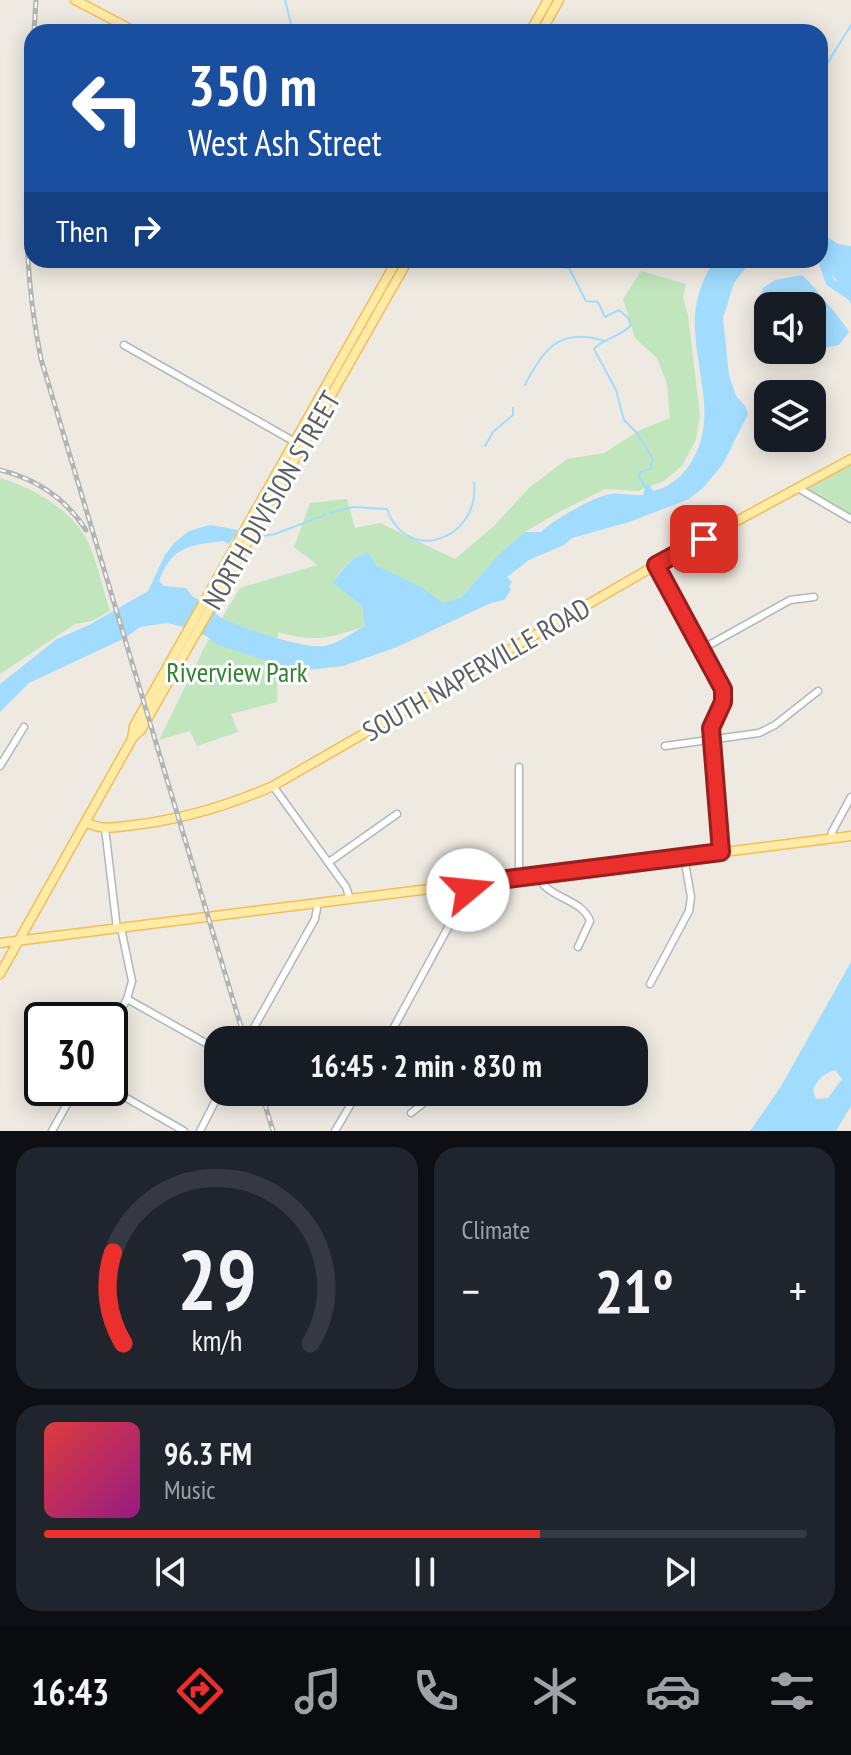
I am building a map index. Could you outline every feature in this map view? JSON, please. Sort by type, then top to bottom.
[{"type":"main road","points":[[534,24],[548,0]]},
{"type":"main road","points":[[546,24],[559,0]]},
{"type":"main road","points":[[79,1],[121,24]]},
{"type":"main road","name":"NORTH DIVISION STREET","points":[[375,309],[393,268]]},
{"type":"main road","name":"NORTH DIVISION STREET","points":[[0,974],[132,739],[134,726],[214,592],[251,517],[403,268]]},
{"type":"main road","name":"NORTH DIVISION STREET","points":[[214,592],[263,514],[298,443]]},
{"type":"main road","name":"SOUTH NAPERVILLE ROAD","points":[[86,822],[98,829],[196,815],[240,801],[273,786],[656,565],[851,459]]},
{"type":"main road","points":[[0,943],[851,836]]},
{"type":"street","points":[[124,345],[298,443]]},
{"type":"street","points":[[798,488],[851,519]]},
{"type":"street","points":[[656,565],[723,693],[721,706],[712,722],[711,741],[721,852]]},
{"type":"street","points":[[702,649],[790,600],[814,597]]},
{"type":"street","points":[[665,746],[759,733],[775,725],[818,691]]},
{"type":"street","points":[[0,766],[24,727]]},
{"type":"street","points":[[519,767],[519,877]]},
{"type":"street","points":[[273,786],[329,862],[346,887],[350,899]]},
{"type":"street","points":[[831,838],[851,797]]},
{"type":"street","points":[[329,862],[397,814]]},
{"type":"street","points":[[105,828],[119,928],[132,981],[125,1002]]},
{"type":"street","points":[[650,984],[689,911],[691,897],[684,857]]},
{"type":"street","points":[[537,875],[540,884],[583,910],[589,917],[589,924],[578,947]]},
{"type":"street","points":[[395,1026],[464,898],[468,884]]},
{"type":"street","points":[[255,1026],[315,919],[318,903]]},
{"type":"street","points":[[127,999],[204,1042]]},
{"type":"street","points":[[128,1099],[184,1131]]},
{"type":"street","points":[[52,1131],[66,1106]]},
{"type":"street","points":[[200,1131],[213,1106]]},
{"type":"street","points":[[335,1131],[350,1106]]},
{"type":"street","points":[[411,1113],[420,1106]]},
{"type":"green space","name":"Riverview Park","points":[[641,271],[686,284],[683,297],[700,415],[696,440],[682,466],[664,481],[638,491],[605,489],[557,513],[525,532],[491,563],[461,598],[442,604],[377,566],[368,553],[356,558],[343,568],[334,583],[362,606],[366,626],[322,638],[278,632],[277,702],[231,714],[238,732],[197,746],[190,731],[159,740],[204,648],[240,588],[317,565],[294,547],[310,503],[347,499],[355,528],[380,523],[455,559],[494,526],[529,488],[567,459],[604,453],[642,429],[670,418],[667,384],[657,358],[635,338],[623,299]]},
{"type":"green space","points":[[851,464],[851,515],[807,489]]},
{"type":"green space","points":[[0,478],[39,494],[73,521],[89,544],[110,611],[92,621],[75,624],[0,674]]},
{"type":"water","points":[[828,237],[838,244],[851,246],[851,304],[827,268]]},
{"type":"water","points":[[710,268],[746,268],[734,283],[723,318],[729,375],[736,396],[748,414],[723,464],[689,499],[629,522],[572,538],[564,545],[529,560],[507,577],[512,582],[509,586],[511,590],[504,600],[491,603],[397,647],[343,666],[298,671],[218,645],[206,636],[167,623],[140,627],[125,638],[29,683],[0,712],[0,684],[57,639],[89,625],[148,591],[165,555],[189,531],[210,525],[239,530],[229,544],[223,541],[201,544],[176,554],[159,581],[164,586],[186,588],[193,597],[216,608],[216,614],[252,630],[287,641],[325,646],[365,626],[362,606],[333,583],[348,564],[368,552],[377,566],[421,587],[443,603],[461,598],[498,555],[525,532],[541,532],[575,509],[605,495],[643,495],[646,485],[649,484],[653,491],[668,485],[688,467],[702,434],[704,400],[695,312],[702,284]]},
{"type":"water","points":[[802,275],[818,292],[762,292],[775,280]]},
{"type":"water","points":[[826,301],[849,332],[839,345],[826,348]]},
{"type":"water","points":[[851,962],[851,1106],[836,1131],[750,1131],[780,1088]],"holes":[[[835,1070],[842,1079],[828,1098],[816,1099],[813,1090],[824,1075]]]},
{"type":"waterway","points":[[285,0],[291,24]]},
{"type":"waterway","points":[[828,62],[851,25]]},
{"type":"waterway","points":[[569,268],[586,301],[598,302],[605,317],[619,310],[631,325],[594,349],[616,390],[624,420],[637,433],[653,459],[650,469],[640,472],[639,477],[646,488]]},
{"type":"waterway","points":[[825,268],[830,282],[851,296]]},
{"type":"waterway","points":[[525,385],[539,361],[555,344],[576,337],[604,341]]},
{"type":"waterway","points":[[485,446],[493,432],[513,415],[513,408]]},
{"type":"waterway","points":[[330,513],[353,507],[387,509],[397,527],[410,537],[425,541],[440,538],[454,531],[466,519],[473,503],[474,483]]},
{"type":"waterway","points":[[254,537],[275,534],[325,515]]},
{"type":"railway","points":[[34,24],[36,0]]},
{"type":"railway","points":[[29,268],[41,359],[241,1026]]},
{"type":"railway","points":[[0,470],[26,479],[49,492],[69,509],[86,530]]},
{"type":"railway","points":[[265,1106],[273,1131]]},
{"type":"route","points":[[468,890],[468,884],[721,852],[711,728],[723,702],[723,689],[656,565],[704,539]]}]
